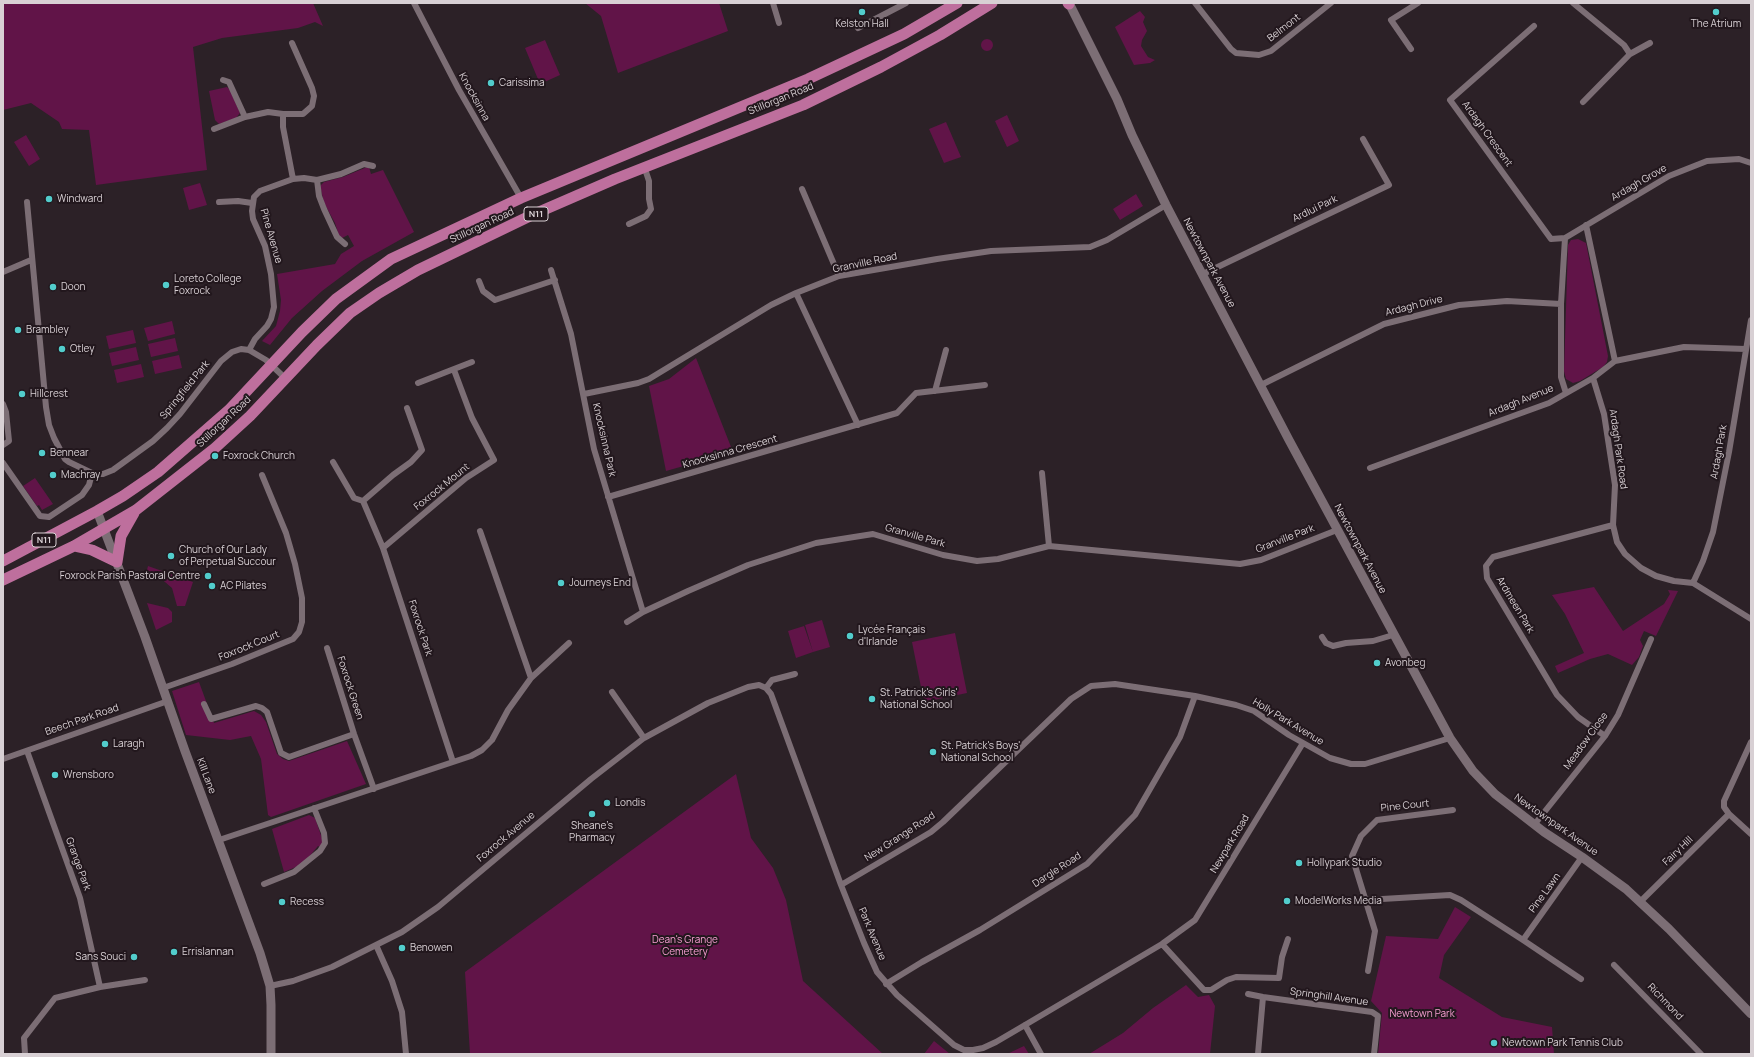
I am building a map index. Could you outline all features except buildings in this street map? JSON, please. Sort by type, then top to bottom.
[{"type":"highway","name":"Stillorgan Road","points":[[3,561],[85,518],[123,496],[158,472],[229,410],[272,366],[302,332],[336,299],[391,259],[521,198],[808,79],[904,34],[957,3]]},
{"type":"highway","name":"Stillorgan Road","points":[[105,529],[136,510],[203,459],[250,416],[317,345],[350,313],[379,292],[464,247],[644,166],[803,104],[881,67],[940,35],[992,3]]},
{"type":"highway","points":[[74,546],[92,550],[117,562],[121,536],[126,524],[136,510]]},
{"type":"highway","name":"N11","points":[[3,580],[74,546],[105,529]]},
{"type":"main road","name":"Newtownpark Avenue","points":[[1069,3],[1117,99],[1132,135],[1166,205],[1337,530],[1450,738],[1474,771],[1495,794],[1534,825],[1616,881],[1640,902],[1751,1014]]},
{"type":"main road","name":"Kill Lane","points":[[97,511],[105,529],[260,953],[270,986],[271,1054]]},
{"type":"street","name":"Knocksinna","points":[[414,3],[459,90],[521,198]]},
{"type":"street","points":[[773,3],[779,23]]},
{"type":"street","points":[[858,28],[906,3]]},
{"type":"street","name":"Belmont","points":[[1195,3],[1231,49],[1236,52],[1260,55],[1271,50],[1331,3]]},
{"type":"street","points":[[1411,50],[1391,20],[1418,3]]},
{"type":"street","points":[[1573,3],[1624,44],[1630,54]]},
{"type":"street","name":"Ardagh Crescent","points":[[1534,26],[1450,100],[1551,239],[1565,238]]},
{"type":"street","points":[[214,130],[245,117],[268,112],[302,114],[312,106],[314,101],[312,88],[292,43]]},
{"type":"street","points":[[1582,102],[1630,54],[1650,43]]},
{"type":"street","points":[[223,80],[229,82],[245,117]]},
{"type":"street","points":[[283,114],[283,127],[293,179]]},
{"type":"street","name":"Ardlui Park","points":[[1203,274],[1389,185],[1363,139]]},
{"type":"street","name":"Ardagh Grove","points":[[1565,238],[1669,176],[1705,162],[1739,159],[1751,164]]},
{"type":"street","name":"Pine Avenue","points":[[249,350],[255,339],[267,326],[273,314],[274,307],[271,274],[265,246],[253,219],[252,203],[254,197],[260,191],[293,179],[304,178],[317,180],[341,174],[364,164],[373,166]]},
{"type":"street","points":[[629,224],[646,216],[651,209],[649,199],[649,181],[644,166]]},
{"type":"street","points":[[317,180],[319,196],[324,209],[337,237],[345,244]]},
{"type":"street","points":[[802,189],[839,276]]},
{"type":"street","name":"Springfield Park","points":[[27,202],[31,260],[49,425],[65,458],[77,468],[92,473],[103,474],[113,470],[153,441],[171,423],[227,356],[232,352],[241,349],[249,350]]},
{"type":"street","name":"Pine Avenue","points":[[219,202],[252,203]]},
{"type":"street","name":"Granville Road","points":[[584,394],[638,383],[649,379],[765,309],[796,293],[839,276],[991,251],[1090,247],[1107,240],[1166,205]]},
{"type":"street","points":[[1586,225],[1615,361]]},
{"type":"street","points":[[1565,238],[1561,304],[1561,377],[1566,393]]},
{"type":"street","points":[[3,272],[31,260]]},
{"type":"street","name":"Knocksinna Park","points":[[551,270],[571,334],[594,449],[643,612]]},
{"type":"street","points":[[479,281],[483,290],[495,300],[555,280]]},
{"type":"street","points":[[796,293],[858,425]]},
{"type":"street","name":"Ardagh Drive","points":[[1261,385],[1384,324],[1459,305],[1507,301],[1561,304]]},
{"type":"street","name":"Ardagh Park","points":[[1693,583],[1703,561],[1713,532],[1729,452],[1751,320]]},
{"type":"street","name":"Ardagh Avenue","points":[[1370,468],[1548,403],[1592,378],[1615,361],[1684,346],[1746,349]]},
{"type":"street","points":[[249,350],[272,366],[286,379]]},
{"type":"street","points":[[946,350],[935,391],[985,385]]},
{"type":"street","points":[[418,383],[472,362]]},
{"type":"street","name":"Foxrock Mount","points":[[383,548],[466,478],[494,460],[472,418],[454,370]]},
{"type":"street","name":"Ardagh Park Road","points":[[1592,378],[1604,414],[1614,478],[1613,525],[1617,542],[1625,554],[1641,568],[1656,576],[1674,581],[1693,583]]},
{"type":"street","name":"Knocksinna Crescent","points":[[608,497],[897,413],[916,393],[935,391]]},
{"type":"street","points":[[3,404],[6,412],[9,441],[3,445]]},
{"type":"street","points":[[363,501],[393,475],[411,462],[422,450],[407,408]]},
{"type":"street","name":"Foxrock Park","points":[[333,462],[354,498],[363,501],[383,548],[453,762]]},
{"type":"street","points":[[3,463],[40,516],[49,517],[82,495],[89,485],[92,473]]},
{"type":"street","points":[[1042,473],[1049,546]]},
{"type":"street","name":"Foxrock Court","points":[[163,688],[232,664],[293,639],[299,632],[302,622],[302,598],[295,564],[286,533],[262,475]]},
{"type":"street","name":"Ardmeen Park","points":[[1605,736],[1578,717],[1557,695],[1487,578],[1486,566],[1493,557],[1613,525]]},
{"type":"street","name":"Granville Park","points":[[627,622],[643,612],[748,564],[816,543],[873,534],[943,555],[977,561],[998,559],[1049,546],[1240,564],[1261,560],[1337,530]]},
{"type":"street","points":[[480,532],[532,678]]},
{"type":"street","points":[[1693,583],[1751,619]]},
{"type":"street","points":[[1322,637],[1326,643],[1333,646],[1346,643],[1373,641],[1393,635]]},
{"type":"street","name":"Meadow Close","points":[[1534,825],[1605,736],[1618,715],[1650,639]]},
{"type":"street","points":[[219,840],[471,756],[482,750],[492,740],[508,710],[532,678],[569,643]]},
{"type":"street","name":"Foxrock Green","points":[[327,648],[354,734],[374,789]]},
{"type":"street","points":[[766,688],[772,680],[795,674]]},
{"type":"street","name":"Holly Park Avenue","points":[[1052,717],[1071,699],[1091,686],[1115,684],[1195,696],[1236,705],[1254,711],[1303,743],[1330,758],[1351,764],[1365,764],[1450,738]]},
{"type":"street","name":"Foxrock Avenue","points":[[270,986],[293,981],[332,967],[402,932],[438,907],[595,776],[644,738],[708,703],[732,693],[756,685],[766,688]]},
{"type":"street","name":"Park Avenue","points":[[766,688],[771,694],[841,885],[877,972],[897,995],[954,1045],[964,1050],[973,1050]]},
{"type":"street","points":[[612,692],[644,738]]},
{"type":"street","name":"Dargle Road","points":[[886,984],[980,930],[1087,864],[1135,815],[1180,737],[1195,696]]},
{"type":"street","name":"Beech Park Road","points":[[3,759],[168,701]]},
{"type":"street","name":"Foxrock Green","points":[[204,704],[211,719],[256,706],[262,708],[267,712],[281,753],[289,757],[354,734]]},
{"type":"street","name":"New Grange Road","points":[[841,885],[931,832],[1052,717]]},
{"type":"street","points":[[1751,742],[1724,801],[1724,807],[1729,814],[1751,834]]},
{"type":"street","name":"Newpark Road","points":[[973,1050],[996,1042],[1162,944],[1195,920],[1303,743]]},
{"type":"street","name":"Grange Park","points":[[27,751],[80,898],[100,986]]},
{"type":"street","points":[[264,884],[294,872],[320,851],[325,843],[324,833],[314,808]]},
{"type":"street","name":"Pine Court","points":[[1368,971],[1374,931],[1352,856],[1361,836],[1377,820],[1453,810]]},
{"type":"street","name":"Fairy Hill","points":[[1640,902],[1729,814]]},
{"type":"street","name":"Pine Lawn","points":[[1523,940],[1582,857]]},
{"type":"street","points":[[1365,900],[1450,895],[1523,940],[1581,979]]},
{"type":"street","points":[[1162,944],[1204,990],[1211,990],[1227,980],[1236,978],[1279,978],[1282,957],[1288,938]]},
{"type":"street","points":[[376,945],[392,981],[402,1012],[406,1054]]},
{"type":"street","name":"Richmond","points":[[1614,965],[1701,1054]]},
{"type":"street","points":[[25,1054],[24,1038],[55,998],[100,986],[145,980]]},
{"type":"street","name":"Springhill Avenue","points":[[1248,994],[1372,1012],[1378,1016],[1374,1054]]},
{"type":"street","points":[[1258,1054],[1263,997]]},
{"type":"street","points":[[1025,1025],[1041,1054]]},
{"type":"green space","points":[[3,3],[313,3],[323,26],[315,22],[298,28],[222,38],[193,47],[207,170],[96,185],[89,130],[62,129],[59,122],[31,103],[3,110]]},
{"type":"green space","points":[[585,3],[719,3],[728,31],[618,73],[601,16]]},
{"type":"green space","points":[[1140,11],[1145,17],[1143,22],[1147,31],[1142,40],[1141,46],[1148,57],[1155,60],[1150,63],[1134,65],[1115,27]]},
{"type":"green space","points":[[985,39],[989,39],[993,45],[989,51],[985,51],[981,47],[981,43]]},
{"type":"green space","points":[[545,40],[560,75],[540,84],[525,48]]},
{"type":"green space","points":[[227,87],[230,90],[240,113],[236,118],[219,124],[215,120],[209,91]]},
{"type":"green space","points":[[1007,115],[1019,141],[1007,147],[995,121]]},
{"type":"green space","points":[[946,122],[961,157],[944,163],[929,129]]},
{"type":"green space","points":[[26,135],[40,159],[29,166],[14,142]]},
{"type":"green space","points":[[369,167],[371,174],[383,170],[414,232],[362,261],[322,291],[292,318],[270,345],[262,341],[276,326],[280,311],[281,300],[277,274],[335,264],[341,254],[354,246],[348,235],[342,238],[339,236],[335,223],[324,203],[320,186],[324,182],[343,177]]},
{"type":"green space","points":[[200,183],[207,205],[189,210],[183,188]]},
{"type":"green space","points":[[1136,194],[1143,206],[1120,220],[1113,209]]},
{"type":"green space","points":[[1578,239],[1586,243],[1608,356],[1607,362],[1603,367],[1580,381],[1573,383],[1566,379],[1564,371],[1568,245],[1571,240]]},
{"type":"green space","points":[[172,321],[175,334],[148,341],[144,328]]},
{"type":"green space","points":[[133,330],[136,343],[109,349],[106,336]]},
{"type":"green space","points":[[175,338],[178,351],[151,357],[148,344]]},
{"type":"green space","points":[[136,347],[139,360],[112,366],[109,353]]},
{"type":"green space","points":[[179,355],[182,368],[155,374],[152,361]]},
{"type":"green space","points":[[696,358],[733,452],[666,471],[649,386],[669,379]]},
{"type":"green space","points":[[141,364],[144,377],[117,383],[114,370]]},
{"type":"green space","points":[[35,478],[53,504],[42,510],[39,505],[37,506],[23,486]]},
{"type":"green space","points":[[148,566],[193,582],[185,606],[177,606],[172,588],[158,576],[147,570]]},
{"type":"green space","points":[[1594,587],[1623,631],[1664,604],[1670,594],[1668,590],[1678,591],[1656,636],[1644,631],[1640,640],[1643,646],[1639,657],[1632,665],[1608,654],[1590,659],[1558,673],[1555,666],[1584,653],[1565,614],[1552,595]]},
{"type":"green space","points":[[147,603],[168,608],[172,612],[172,622],[156,630]]},
{"type":"green space","points":[[822,620],[830,647],[813,652],[805,625]]},
{"type":"green space","points":[[804,626],[813,652],[796,658],[788,631]]},
{"type":"green space","points":[[955,633],[967,693],[924,702],[912,642]]},
{"type":"green space","points":[[199,682],[214,723],[254,711],[261,715],[266,722],[277,754],[283,759],[289,761],[347,741],[366,784],[271,817],[268,815],[261,759],[251,736],[230,740],[186,735],[172,691]]},
{"type":"green space","name":"Dean's Grange Cemetery","points":[[736,774],[751,838],[773,868],[786,900],[803,981],[883,1054],[470,1054],[465,972]]},
{"type":"green space","points":[[309,815],[315,818],[323,841],[320,847],[318,846],[303,864],[284,872],[272,829]]},
{"type":"green space","name":"Newtown Park","points":[[1455,907],[1471,917],[1444,955],[1439,978],[1502,1017],[1552,1027],[1554,1054],[1378,1054],[1382,1013],[1371,1001],[1386,936],[1438,939]]},
{"type":"green space","points":[[1186,985],[1198,997],[1209,995],[1215,1006],[1210,1054],[1089,1054],[1123,1033],[1153,1008]]},
{"type":"green space","points":[[934,1041],[950,1054],[924,1054]]},
{"type":"green space","points":[[1024,1046],[1029,1054],[1007,1054]]},
{"type":"place","name":"Kelston Hall","points":[[862,12]]},
{"type":"place","name":"The Atrium","points":[[1716,12]]},
{"type":"place","name":"Carissima","points":[[491,83]]},
{"type":"place","name":"Windward","points":[[49,199]]},
{"type":"place","name":"Loreto College Foxrock","points":[[166,285]]},
{"type":"place","name":"Doon","points":[[53,287]]},
{"type":"place","name":"Brambley","points":[[18,330]]},
{"type":"place","name":"Otley","points":[[62,349]]},
{"type":"place","name":"Hillcrest","points":[[22,394]]},
{"type":"place","name":"Bennear","points":[[42,453]]},
{"type":"place","name":"Foxrock Church","points":[[215,456]]},
{"type":"place","name":"Machray","points":[[53,475]]},
{"type":"place","name":"Church of Our Lady of Perpetual Succour","points":[[171,556]]},
{"type":"place","name":"Foxrock Parish Pastoral Centre","points":[[208,576]]},
{"type":"place","name":"Journeys End","points":[[561,583]]},
{"type":"place","name":"AC Pilates","points":[[212,586]]},
{"type":"place","name":"Lycée Français d'Irlande","points":[[850,636]]},
{"type":"place","name":"Avonbeg","points":[[1377,663]]},
{"type":"place","name":"St. Patrick's Girls' National School","points":[[872,699]]},
{"type":"place","name":"Laragh","points":[[105,744]]},
{"type":"place","name":"St. Patrick's Boys' National School","points":[[933,752]]},
{"type":"place","name":"Wrensboro","points":[[55,775]]},
{"type":"place","name":"Londis","points":[[607,803]]},
{"type":"place","name":"Sheane’s Pharmacy","points":[[592,814]]},
{"type":"place","name":"Hollypark Studio","points":[[1299,863]]},
{"type":"place","name":"ModelWorks Media","points":[[1287,901]]},
{"type":"place","name":"Recess","points":[[282,902]]},
{"type":"place","name":"Benowen","points":[[402,948]]},
{"type":"place","name":"Errislannan","points":[[174,952]]},
{"type":"place","name":"Sans Souci","points":[[134,957]]},
{"type":"place","name":"Newtown Park Tennis Club","points":[[1494,1043]]}]
